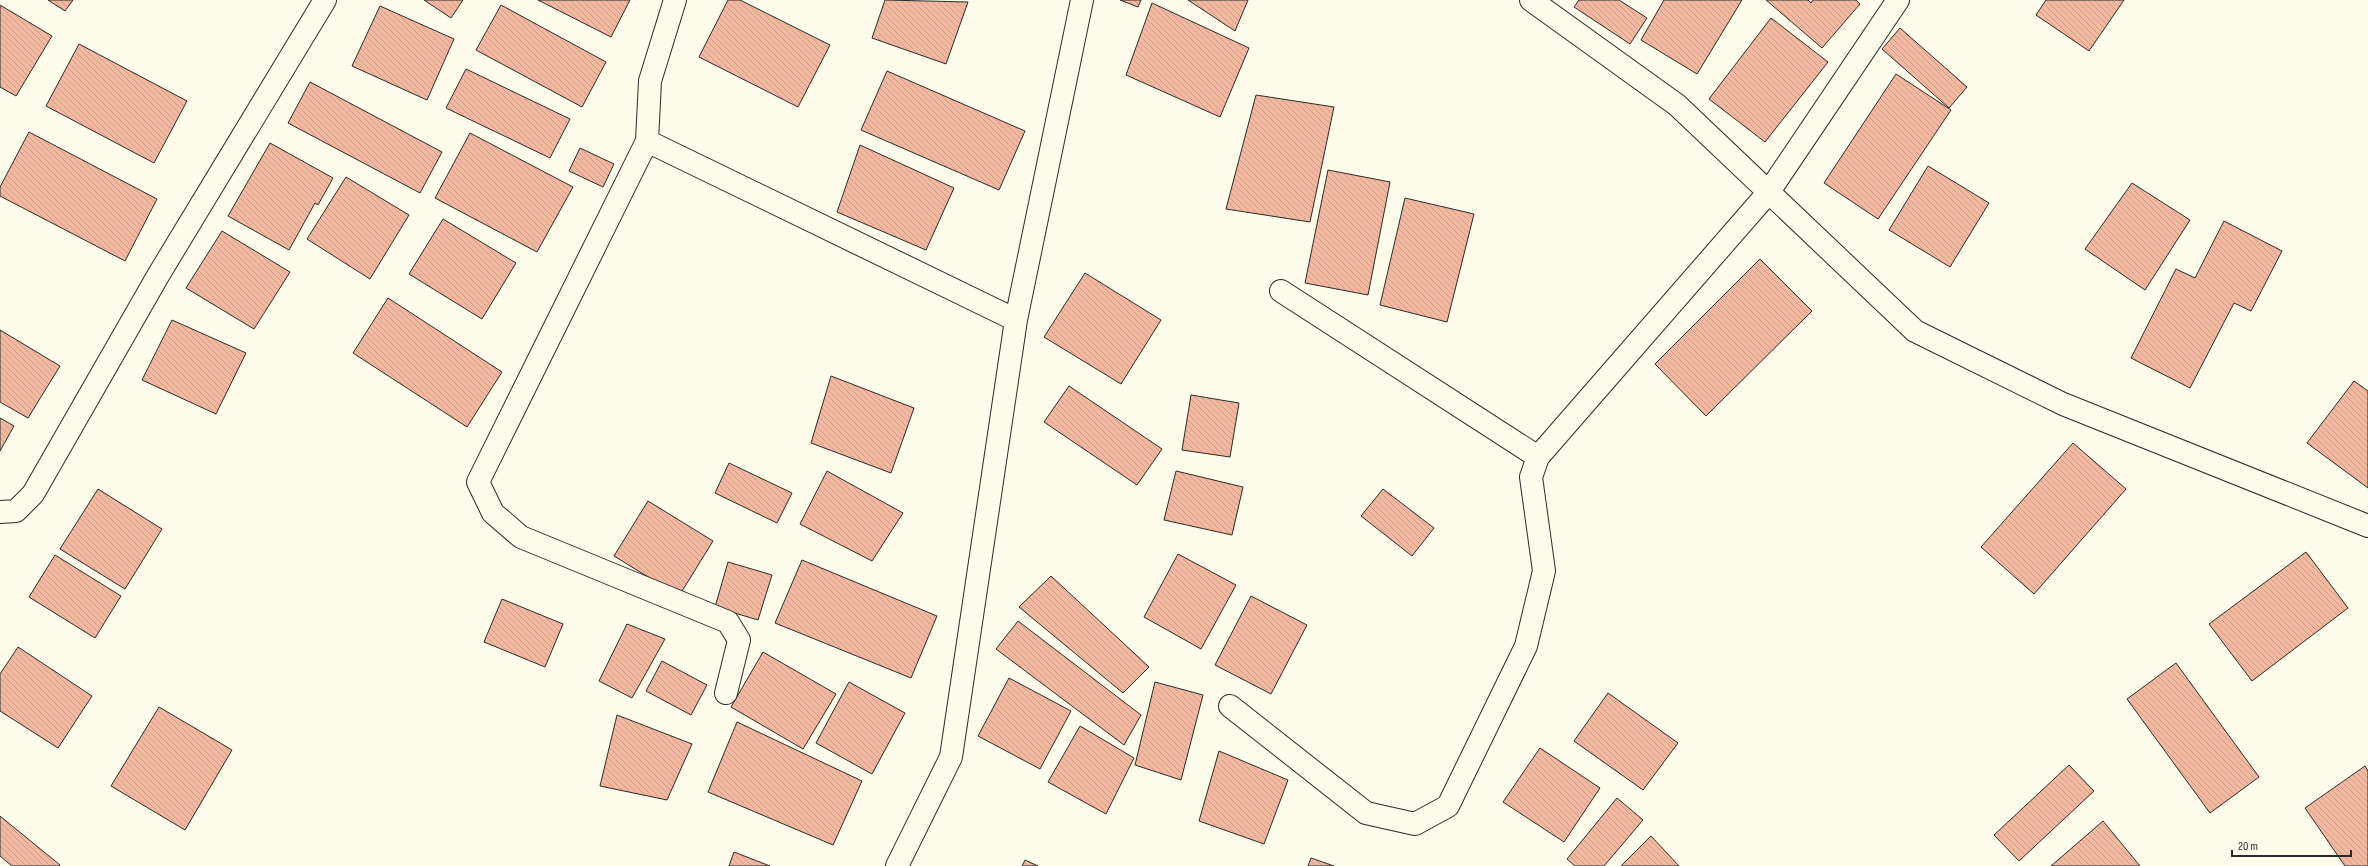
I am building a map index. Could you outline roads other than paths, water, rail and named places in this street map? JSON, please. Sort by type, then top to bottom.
[{"type":"street","points":[[0,512],[16,511],[32,494],[160,274],[325,0]]},
{"type":"street","points":[[676,0],[650,81],[648,141],[478,482],[493,513],[521,537],[728,622],[739,640],[726,694]]},
{"type":"street","points":[[897,866],[951,758],[1016,320],[1078,27],[1082,0]]},
{"type":"street","points":[[1531,0],[1677,105],[1915,331],[2063,404],[2368,526]]},
{"type":"street","points":[[1230,706],[1366,813],[1414,824],[1448,806],[1526,646],[1544,571],[1531,476],[1538,457],[1768,193],[1898,0]]},
{"type":"street","points":[[648,141],[1016,320]]},
{"type":"street","points":[[1281,291],[1538,457]]}]
